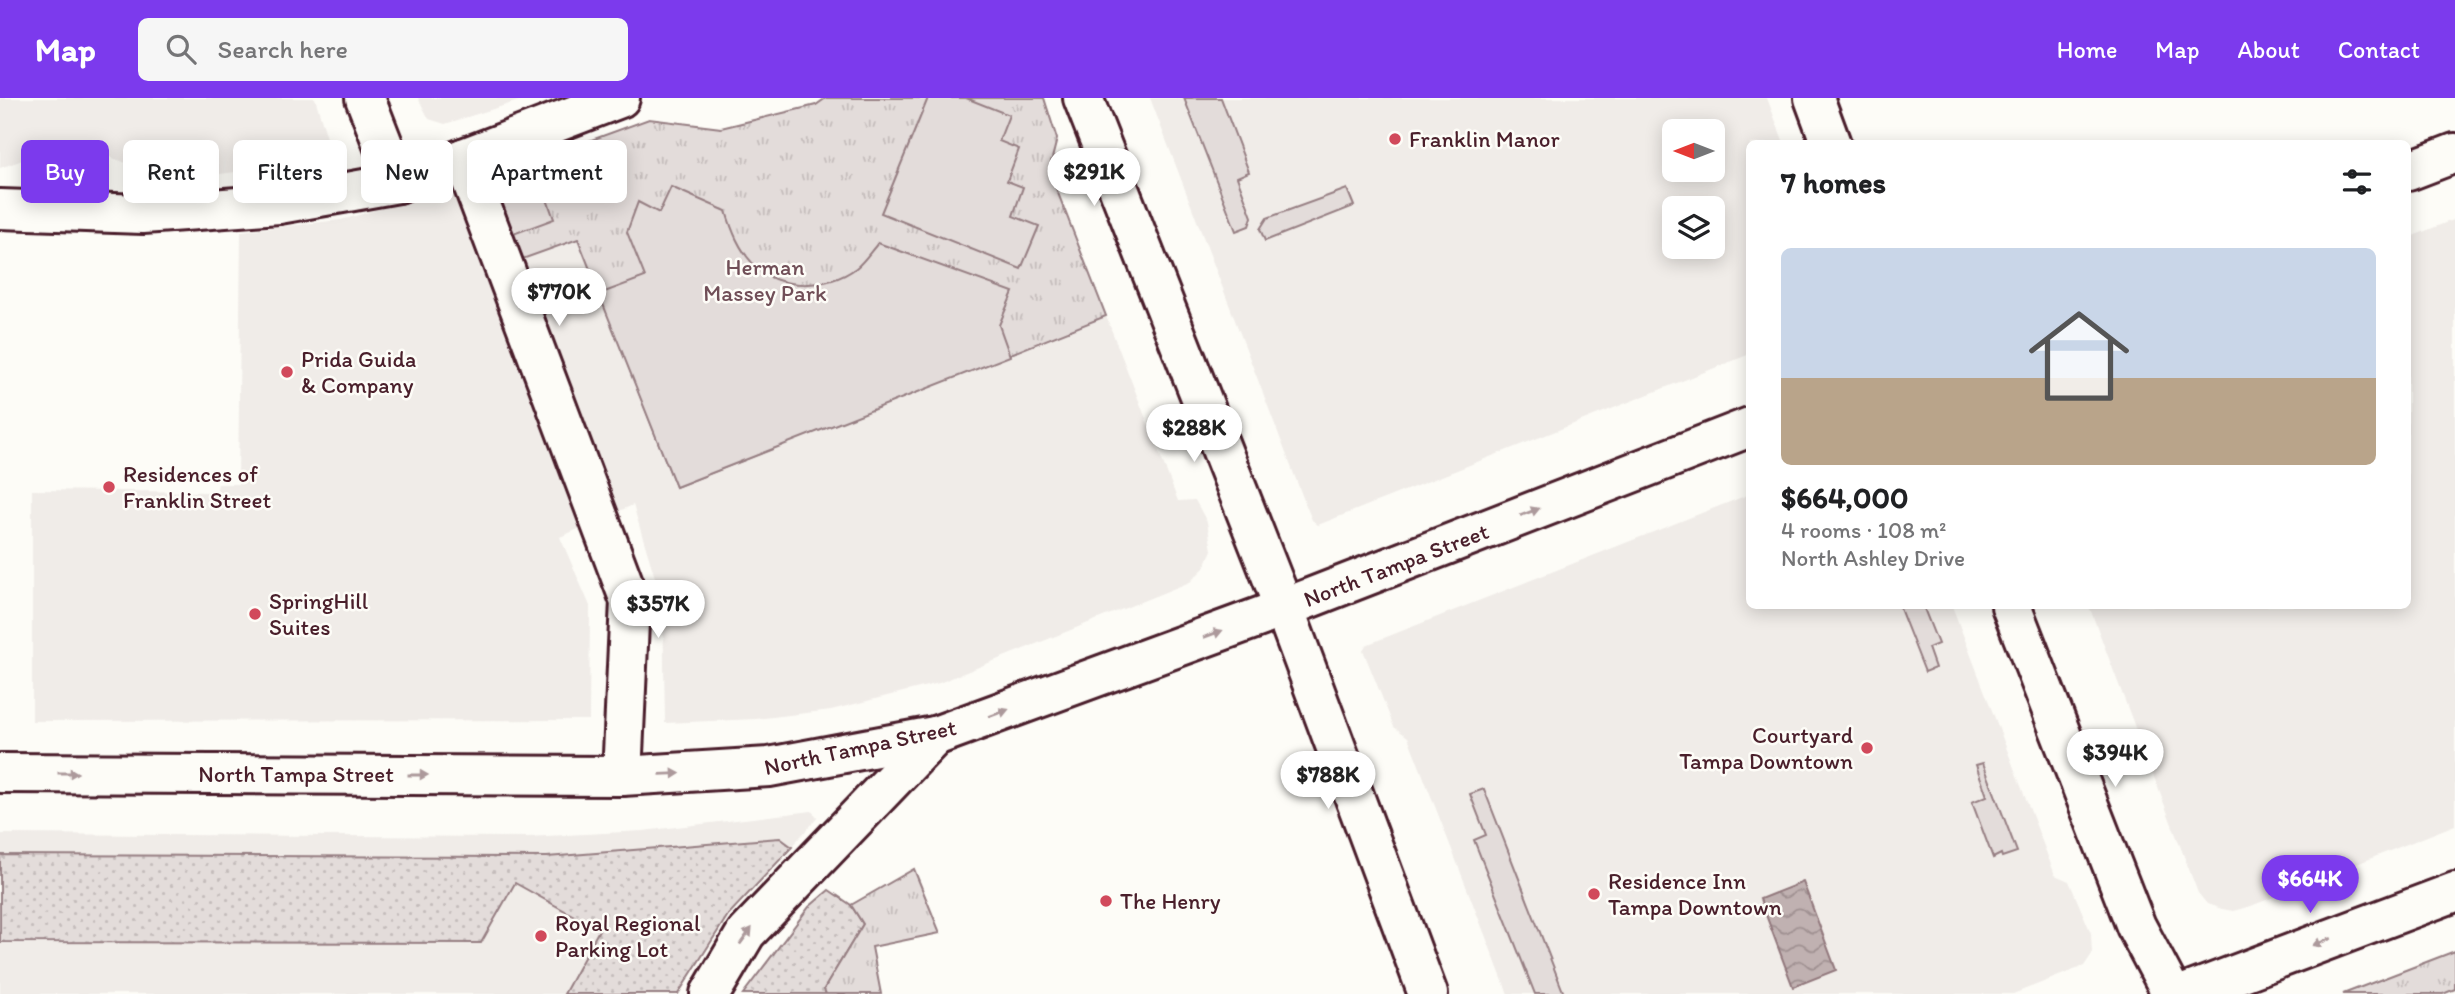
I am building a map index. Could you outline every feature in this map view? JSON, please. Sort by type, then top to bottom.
[{"type":"main road","points":[[365,98],[381,140]]},
{"type":"main road","points":[[453,162],[620,98]]},
{"type":"main road","points":[[1083,98],[1284,608],[1428,994]]},
{"type":"main road","points":[[1814,98],[1830,140]]},
{"type":"main road","points":[[2411,170],[2455,153]]},
{"type":"main road","points":[[463,158],[630,600],[622,776]]},
{"type":"main road","points":[[0,209],[156,213],[279,204],[361,190]]},
{"type":"main road","name":"North Tampa Street","points":[[0,773],[622,776],[769,767],[935,736],[1284,608],[1746,429]]},
{"type":"main road","points":[[2012,609],[2136,926],[2172,994]]},
{"type":"main road","points":[[710,994],[746,933],[935,736]]},
{"type":"main road","points":[[2184,994],[2455,892]]},
{"type":"shaded area","points":[[0,98],[315,98],[327,138],[233,140],[233,172],[219,174],[219,140],[123,140],[123,162],[109,157],[109,140],[21,140],[21,161],[0,168]]},
{"type":"shaded area","points":[[418,98],[528,98],[445,124],[429,119]]},
{"type":"shaded area","points":[[1150,98],[1767,98],[1783,140],[1746,140],[1746,356],[1318,525],[1312,520]]},
{"type":"shaded area","points":[[467,186],[467,203],[503,203],[578,238],[825,429],[1106,316],[1178,501],[1195,500],[1207,522],[1212,550],[1204,568],[1190,582],[939,683],[831,710],[756,719],[665,723],[663,604],[633,505],[560,537],[590,606],[589,720],[32,721],[32,490],[216,492],[218,484],[238,484],[241,231],[341,220],[401,203],[453,203],[453,188]]},
{"type":"shaded area","points":[[2455,219],[2455,825],[2251,906],[2233,911],[2222,909],[2207,904],[2198,893],[2090,609],[2411,609],[2411,237]]},
{"type":"shaded area","points":[[1746,496],[1746,609],[1953,609],[2055,875],[2069,881],[2091,933],[2092,954],[2084,966],[2013,994],[1508,994],[1408,737],[1394,727],[1363,650],[1366,645]]},
{"type":"shaded area","points":[[812,811],[817,818],[728,915],[678,994],[0,994],[0,834],[527,837],[643,831]]},
{"type":"green space","name":"Herman Massey Park","points":[[826,98],[1044,98],[1057,139],[1049,170],[1106,316],[676,487],[578,239],[517,261],[496,203],[627,203],[627,140],[591,140],[649,119],[721,128],[816,105]]},
{"type":"green space","points":[[928,98],[966,98],[1009,115],[999,141],[1019,149],[1007,181],[1023,187],[1013,216],[1039,226],[1021,269],[881,213]]},
{"type":"green space","points":[[1184,98],[1221,98],[1249,172],[1237,177],[1252,217],[1249,226],[1236,231]]},
{"type":"green space","points":[[671,187],[726,211],[744,253],[754,265],[776,279],[804,284],[832,280],[856,268],[878,243],[1013,292],[999,325],[1010,356],[676,487],[599,294],[645,277],[627,232],[638,202],[659,213]]},
{"type":"green space","points":[[1347,189],[1354,206],[1265,241],[1260,229],[1267,218]]},
{"type":"green space","points":[[496,203],[548,203],[554,219],[508,236]]},
{"type":"green space","points":[[1900,609],[1924,609],[1938,644],[1928,648],[1935,668],[1925,672]]},
{"type":"green space","points":[[1983,763],[2017,852],[2002,857],[2001,854],[1993,858],[1972,802],[1987,796],[1976,765]]},
{"type":"green space","points":[[1484,789],[1564,994],[1535,994],[1474,840],[1486,835],[1470,794]]},
{"type":"green space","points":[[780,838],[792,847],[728,915],[678,994],[564,994],[599,930],[515,883],[481,943],[0,942],[0,855],[547,857]]},
{"type":"green space","points":[[914,869],[940,933],[872,947],[881,994],[826,994],[824,989],[863,924],[851,905]]},
{"type":"green space","points":[[829,890],[851,905],[863,924],[824,989],[826,994],[743,994],[809,907]]},
{"type":"green space","points":[[2455,951],[2455,989],[2443,994],[2343,994]]},
{"type":"water","points":[[1803,882],[1836,970],[1793,987],[1760,899]]},
{"type":"place","name":"Franklin Manor","points":[[1395,139]]},
{"type":"place","name":"Prida Guida & Company","points":[[287,372]]},
{"type":"place","name":"Residences of Franklin Street","points":[[109,487]]},
{"type":"place","name":"SpringHill Suites","points":[[255,614]]},
{"type":"place","name":"Courtyard Tampa Downtown","points":[[1867,748]]},
{"type":"place","name":"Residence Inn Tampa Downtown","points":[[1594,894]]},
{"type":"place","name":"The Henry","points":[[1106,901]]},
{"type":"place","name":"Royal Regional Parking Lot","points":[[541,936]]}]
